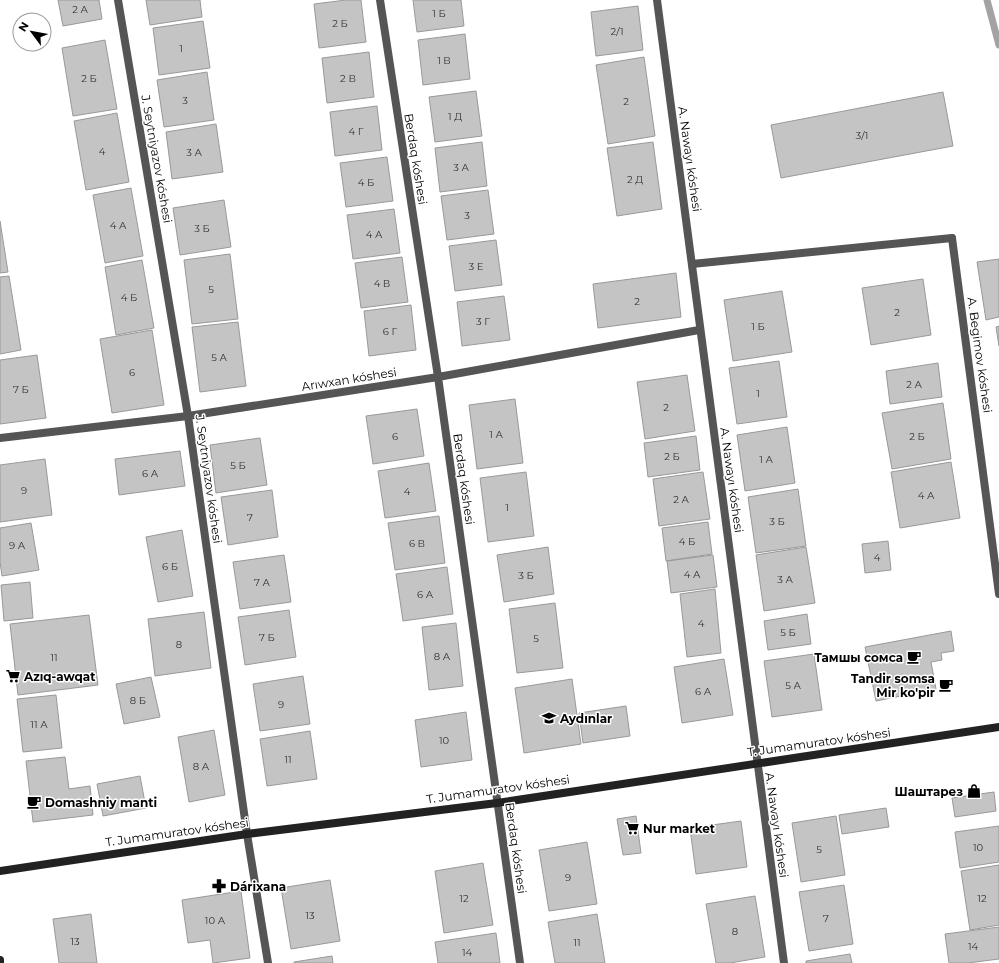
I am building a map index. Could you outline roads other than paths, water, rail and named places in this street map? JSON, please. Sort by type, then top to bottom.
[{"type":"main road","name":"T. Jumamuratov kóshesi","points":[[0,870],[247,834],[497,803],[999,727]]},
{"type":"street","name":"J. Seytniyazov kóshesi","points":[[118,0],[188,416],[247,834],[268,963]]},
{"type":"street","name":"Berdaq kóshesi","points":[[380,0],[438,376],[520,963]]},
{"type":"street","name":"A. Nawayı kóshesi","points":[[657,0],[784,963]]},
{"type":"street","name":"A. Begimov kóshesi","points":[[692,264],[952,238],[999,594]]},
{"type":"street","name":"Arıwxan kóshesi","points":[[0,438],[188,416],[438,376],[700,330]]},
{"type":"waterway","points":[[987,0],[999,45]]},
{"type":"place","name":"Тамшы сомса","points":[[914,657]]},
{"type":"place","name":"Azıq-awqat","points":[[13,676]]},
{"type":"place","name":"Tandir somsa Mir ko'pir","points":[[946,685]]},
{"type":"place","name":"Aydınlar","points":[[549,718]]},
{"type":"place","name":"Шаштарез","points":[[974,791]]},
{"type":"place","name":"Domashniy manti","points":[[34,802]]},
{"type":"place","name":"Nur market","points":[[632,828]]},
{"type":"place","name":"Dárixana","points":[[219,886]]}]
